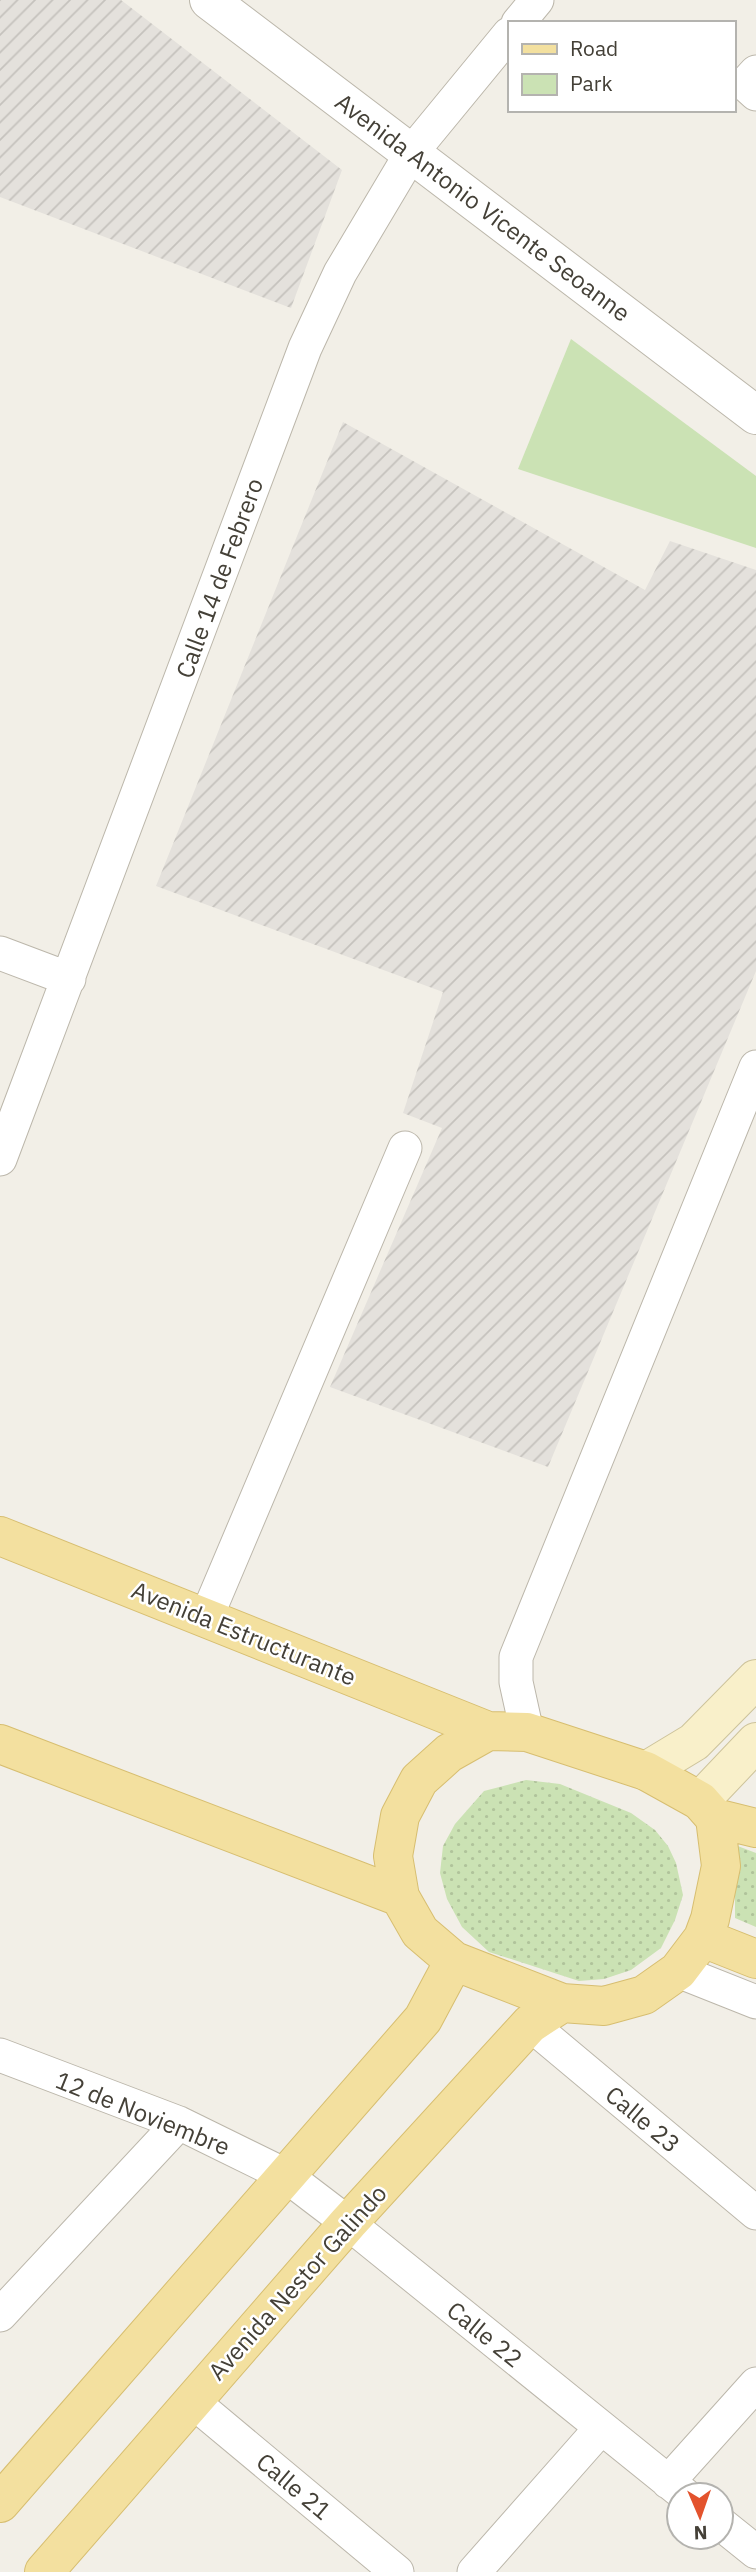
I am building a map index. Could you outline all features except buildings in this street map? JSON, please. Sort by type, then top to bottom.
[{"type":"main road","name":"Avenida Estructurante","points":[[0,1536],[488,1731]]},
{"type":"main road","points":[[646,1770],[694,1742],[756,1679]]},
{"type":"main road","points":[[756,1742],[707,1810],[721,1866],[710,1919],[703,1938],[678,1971],[644,1995],[604,2006],[562,2003],[454,1961],[420,1932],[400,1897],[393,1856],[400,1816],[419,1780],[449,1753],[488,1731],[527,1732],[646,1770],[707,1810],[756,1828]]},
{"type":"main road","points":[[0,1744],[400,1897]]},
{"type":"main road","points":[[703,1938],[756,1959]]},
{"type":"main road","points":[[0,2503],[424,2019],[454,1961]]},
{"type":"main road","name":"Avenida Nestor Galindo","points":[[44,2572],[348,2223],[530,2024],[562,2003]]},
{"type":"street","name":"Avenida Antonio Vicente Seoanne","points":[[209,0],[756,415]]},
{"type":"street","points":[[520,21],[537,0]]},
{"type":"street","name":"Calle 14 de Febrero","points":[[0,1159],[305,348],[340,273],[412,152],[508,35]]},
{"type":"street","points":[[756,72],[745,84],[756,94]]},
{"type":"street","points":[[0,953],[69,979]]},
{"type":"street","points":[[527,1732],[516,1682],[516,1657],[756,1067]]},
{"type":"street","points":[[206,1618],[405,1148]]},
{"type":"street","points":[[678,1971],[756,2003]]},
{"type":"street","name":"Calle 23","points":[[530,2024],[756,2213]]},
{"type":"street","name":"12 de Noviembre","points":[[0,2055],[179,2123],[285,2175]]},
{"type":"street","points":[[0,2315],[179,2123]]},
{"type":"street","name":"Calle 22","points":[[285,2175],[667,2481]]},
{"type":"street","points":[[681,2481],[756,2384]]},
{"type":"street","name":"Calle 21","points":[[192,2401],[397,2572]]},
{"type":"street","points":[[474,2572],[601,2428]]},
{"type":"street","points":[[735,2535],[756,2552]]},
{"type":"shaded area","points":[[0,0],[121,0],[342,170],[291,308],[0,197]]},
{"type":"shaded area","points":[[343,422],[645,590],[670,541],[756,570],[756,971],[548,1467],[330,1387],[442,1128],[403,1113],[443,992],[156,886]]},
{"type":"green space","points":[[571,339],[756,476],[756,548],[518,469]]},
{"type":"green space","points":[[526,1780],[560,1784],[631,1813],[655,1830],[668,1846],[676,1863],[683,1895],[675,1920],[661,1948],[631,1970],[604,1979],[579,1981],[489,1952],[462,1927],[447,1899],[440,1873],[443,1846],[455,1824],[484,1791]]},
{"type":"green space","points":[[735,1845],[756,1853],[756,1927],[735,1918]]}]
